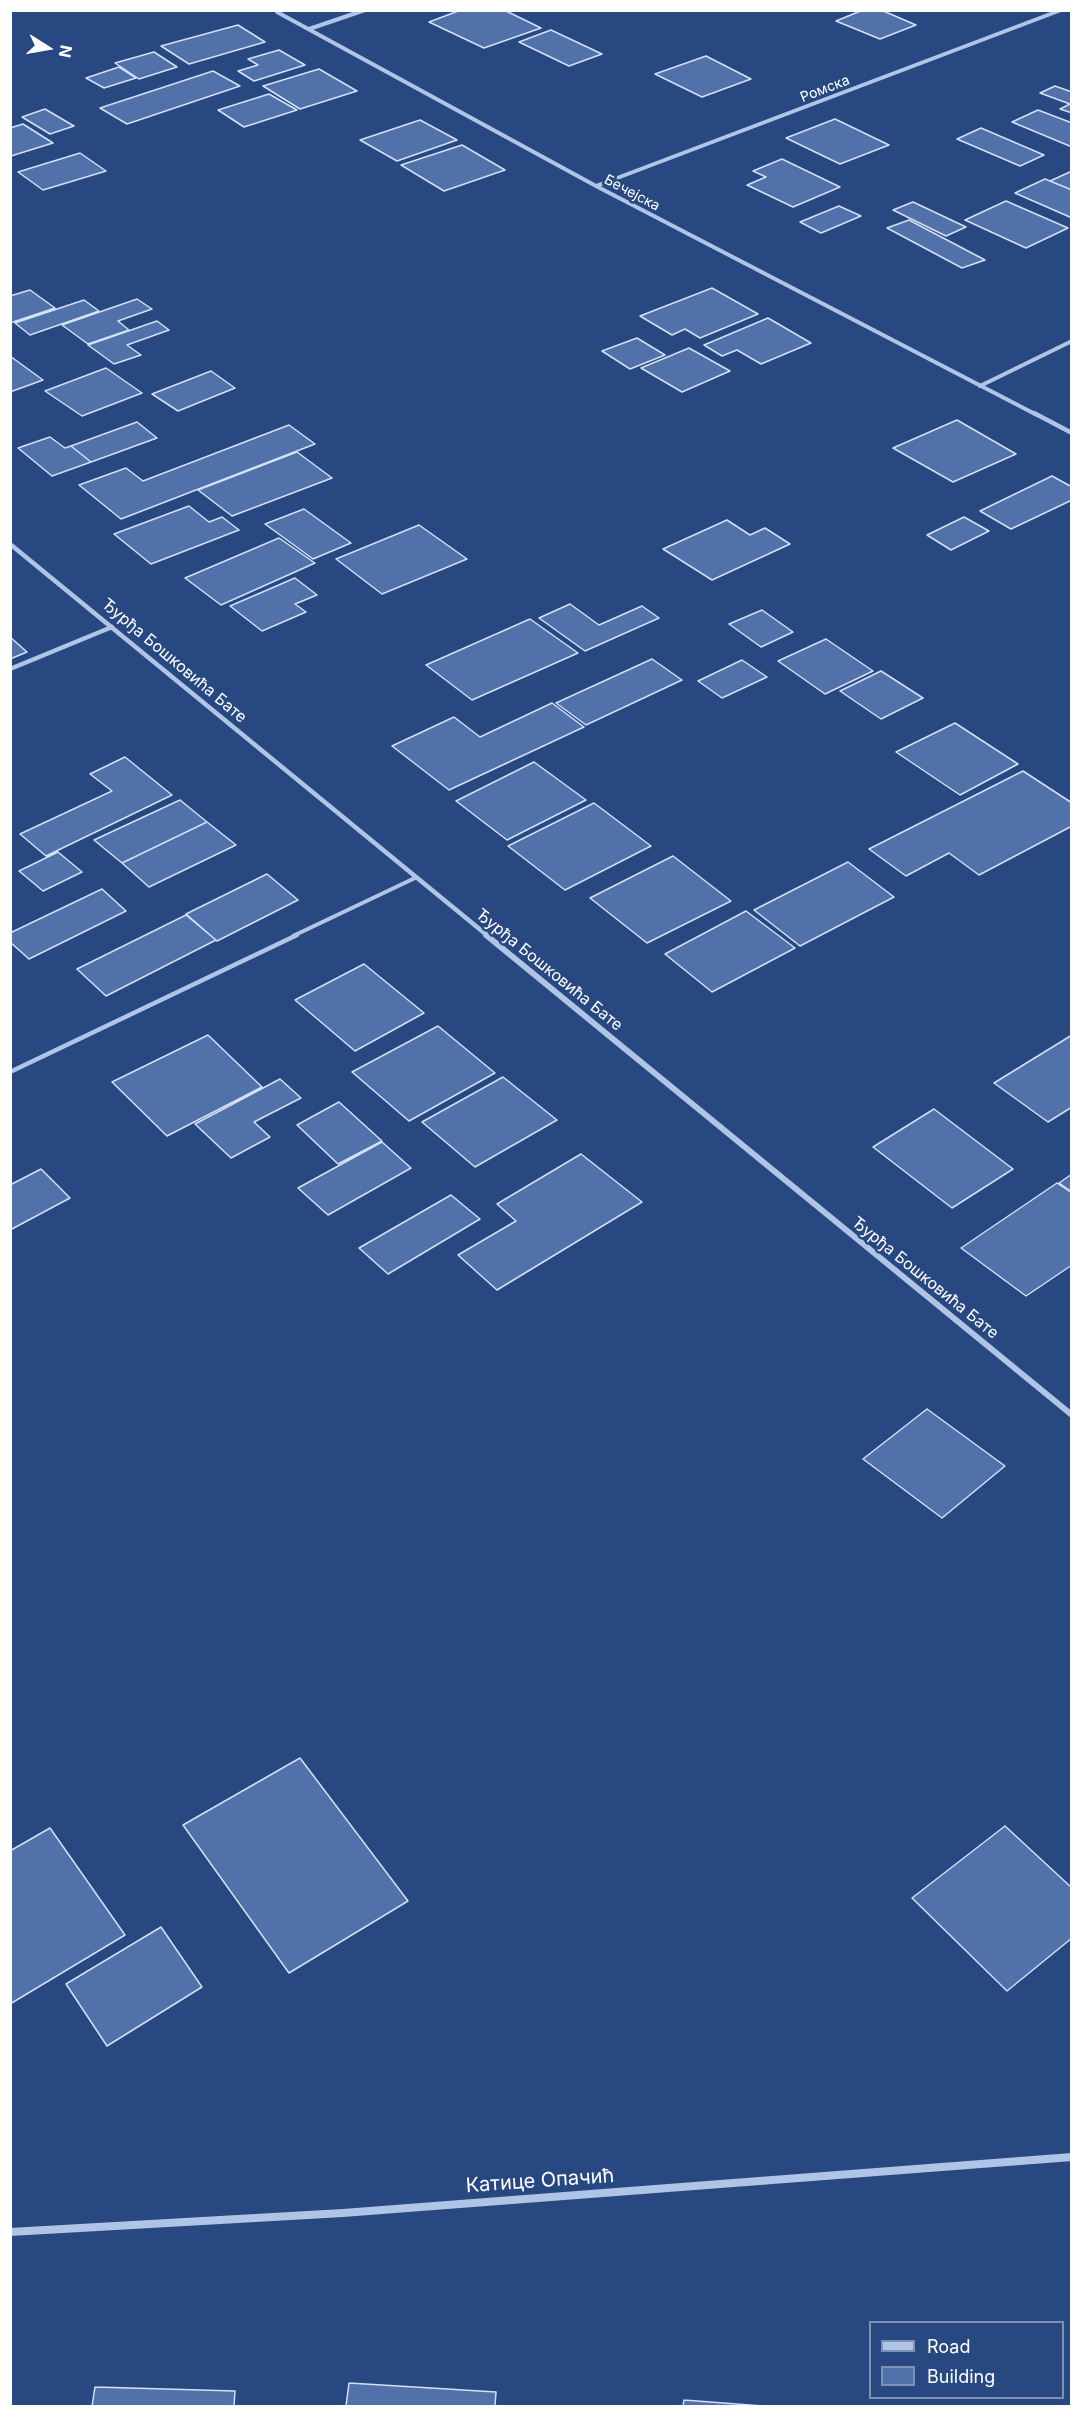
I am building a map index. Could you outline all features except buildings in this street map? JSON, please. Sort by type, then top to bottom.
[{"type":"street","points":[[309,29],[365,10]]},
{"type":"street","name":"Ромска","points":[[596,186],[1061,10]]},
{"type":"street","name":"Бечејска","points":[[277,12],[596,186],[1071,433]]},
{"type":"street","points":[[980,386],[1071,340]]},
{"type":"street","name":"Ђурђа Бошковића Бате","points":[[10,544],[1071,1415]]},
{"type":"street","points":[[10,669],[112,627]]},
{"type":"street","name":"Катице Опачић","points":[[10,2232],[343,2213],[1071,2157]]},
{"type":"lane","points":[[10,1072],[415,878]]}]
